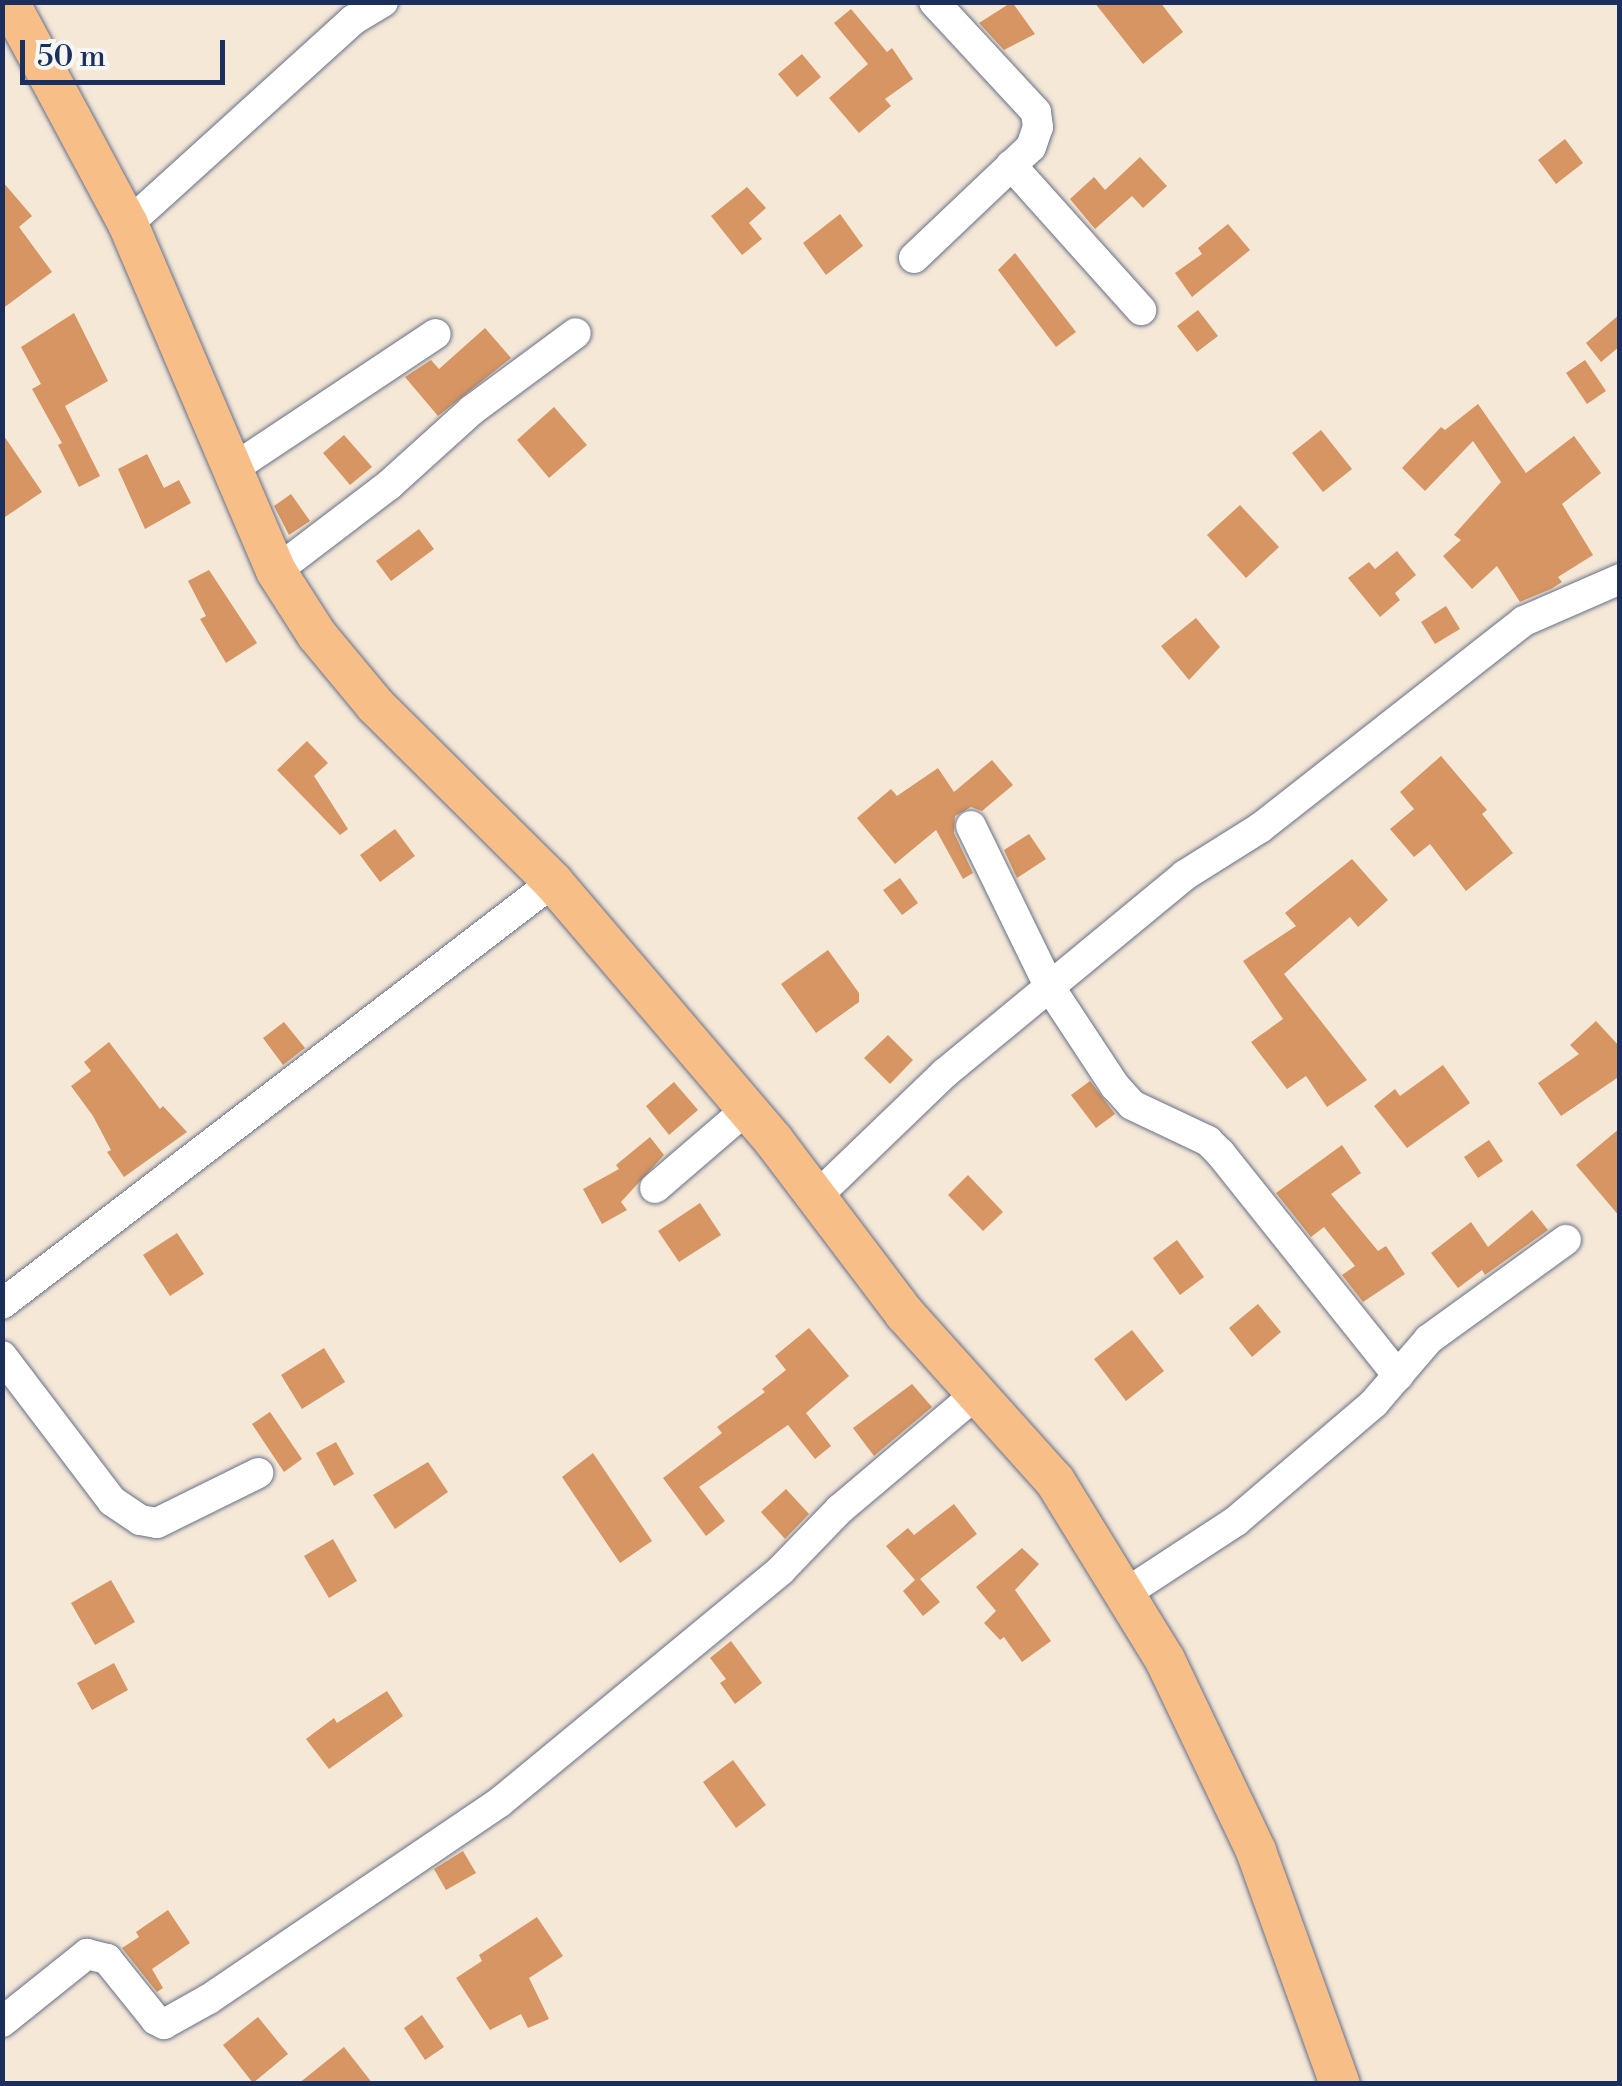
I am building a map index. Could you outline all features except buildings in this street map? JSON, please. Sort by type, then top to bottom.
[{"type":"main road","points":[[9,2],[128,224],[276,571],[316,635],[376,706],[553,882],[747,1109],[905,1314],[1055,1481],[1164,1660],[1256,1852],[1340,2084]]},
{"type":"street","points":[[128,224],[353,20],[383,2]]},
{"type":"street","points":[[914,258],[1031,147],[1038,127],[1036,112],[934,2]]},
{"type":"street","points":[[1011,166],[1141,310]]},
{"type":"street","points":[[276,571],[390,485],[472,410],[576,333]]},
{"type":"street","points":[[234,468],[436,334]]},
{"type":"street","points":[[815,1198],[945,1073],[1185,876],[1260,828],[1524,622],[1620,578]]},
{"type":"street","points":[[971,826],[1049,986],[1115,1086],[1132,1105],[1208,1141],[1222,1154],[1398,1376]]},
{"type":"street","points":[[2,1304],[553,882]]},
{"type":"street","points":[[655,1188],[747,1109]]},
{"type":"street","points":[[1124,1595],[1236,1522],[1374,1403],[1429,1340],[1566,1240]]},
{"type":"street","points":[[2,1356],[112,1501],[140,1520],[157,1523],[258,1473]]},
{"type":"street","points":[[2,2022],[88,1954],[106,1959],[156,2020],[164,2024],[209,1999],[500,1802],[781,1570],[840,1509],[976,1394]]}]
